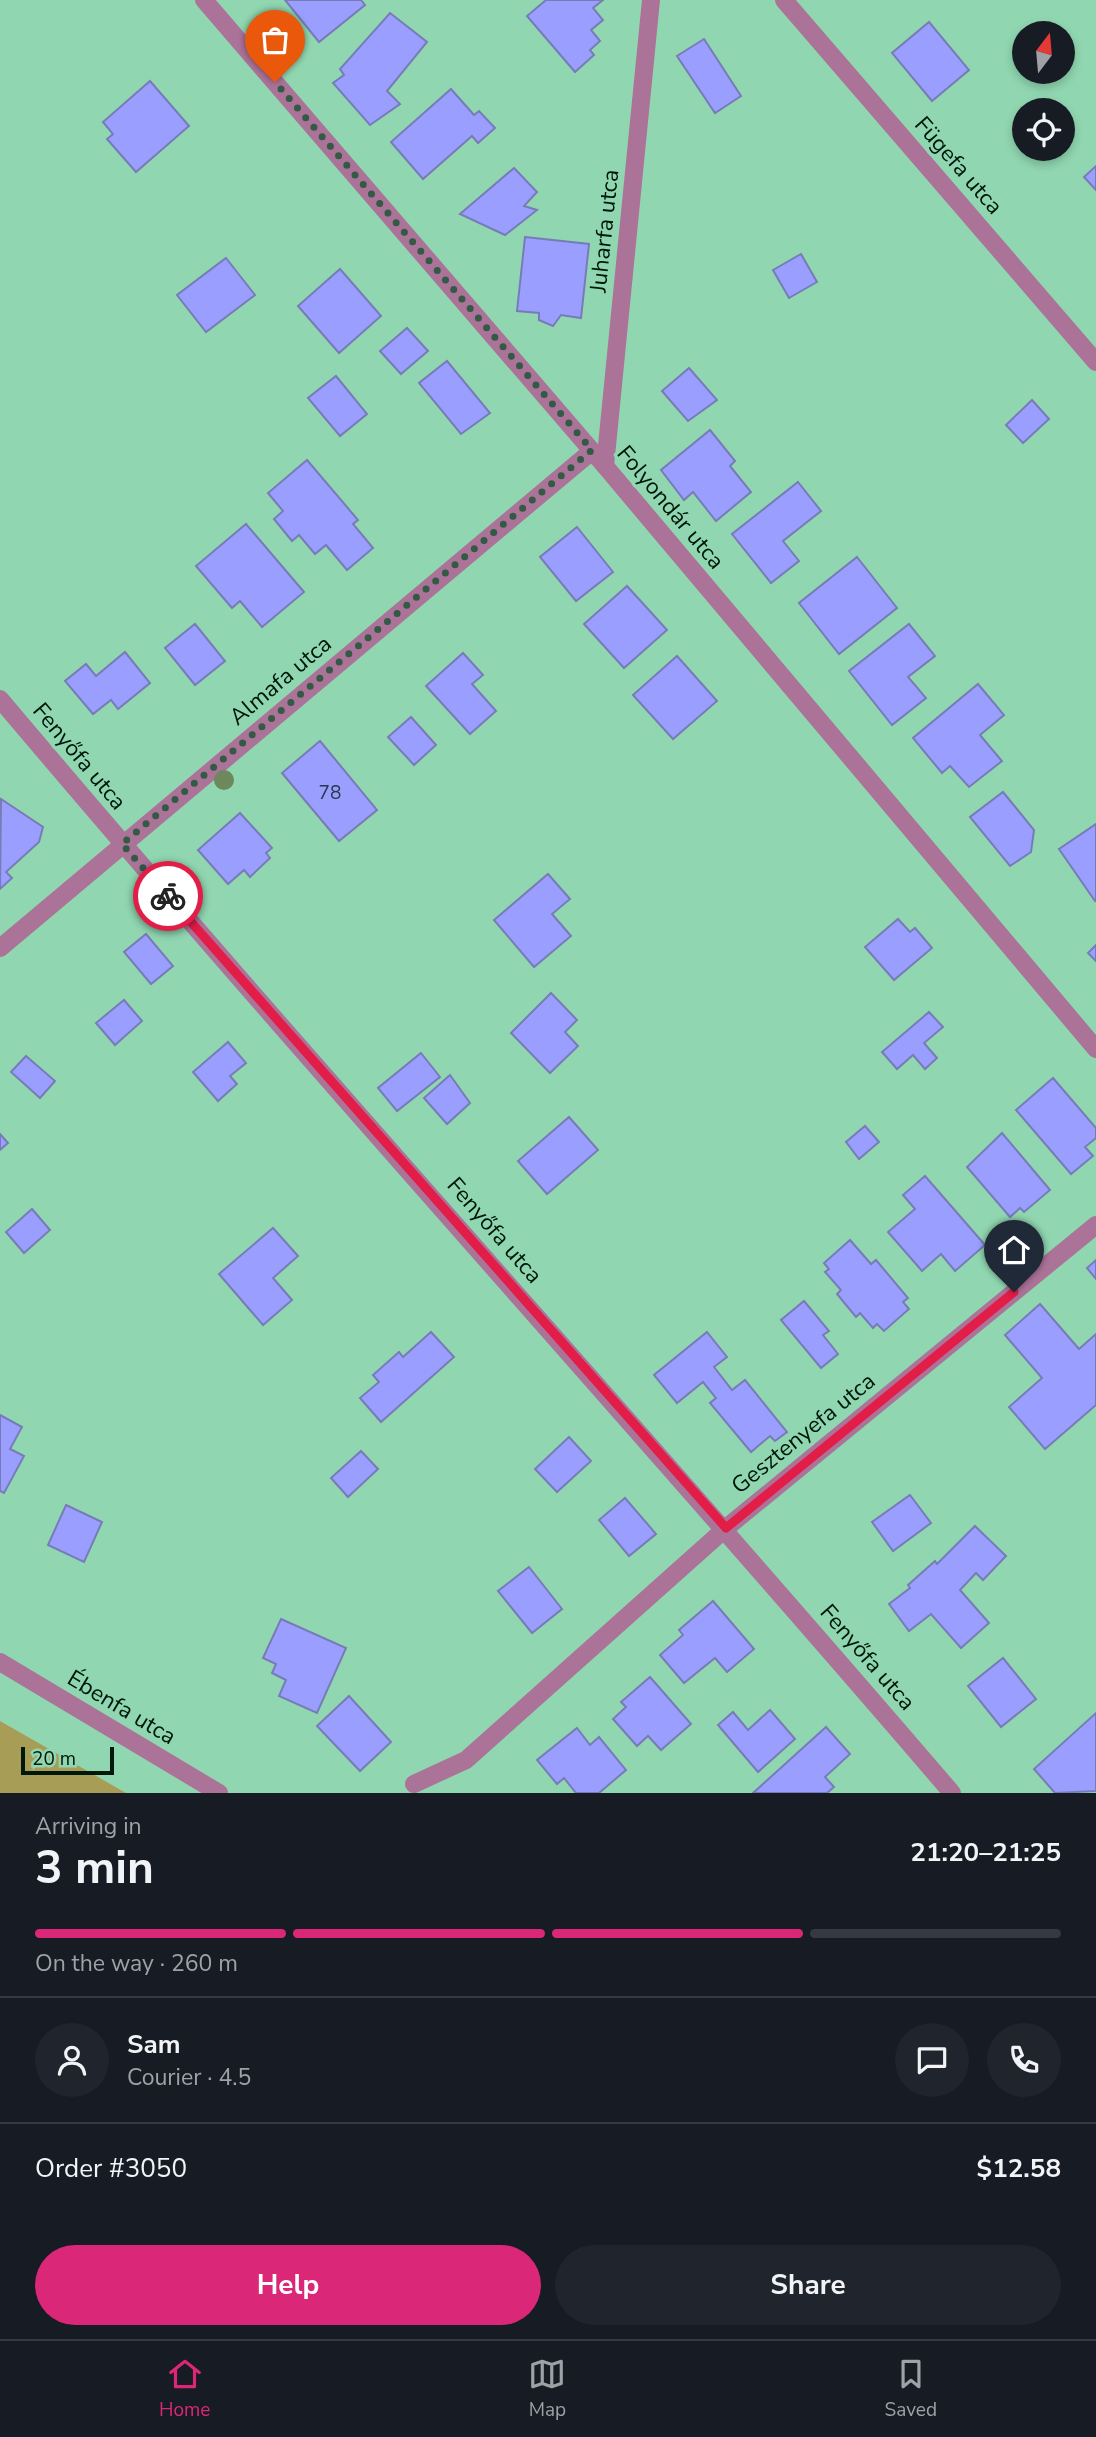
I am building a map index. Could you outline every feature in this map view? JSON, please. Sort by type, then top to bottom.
[{"type":"street","name":"Folyondár utca","points":[[204,0],[592,450],[1096,1049]]},
{"type":"street","name":"Juharfa utca","points":[[605,466],[651,0]]},
{"type":"street","name":"Fügefa utca","points":[[785,0],[1096,362]]},
{"type":"street","name":"Almafa utca","points":[[0,948],[592,450]]},
{"type":"street","name":"Fenyőfa utca","points":[[0,699],[122,844],[726,1528],[952,1793]]},
{"type":"street","name":"Gesztenyefa utca","points":[[414,1784],[466,1760],[726,1528],[1096,1225]]},
{"type":"street","name":"Ébenfa utca","points":[[0,1662],[219,1793]]},
{"type":"shaded area","points":[[0,1721],[126,1793],[0,1793]]},
{"type":"building","points":[[285,0],[361,0],[365,5],[319,42]]},
{"type":"building","points":[[546,0],[603,0],[593,8],[603,20],[591,30],[600,41],[590,50],[594,55],[575,72],[527,16]]},
{"type":"building","points":[[390,13],[427,42],[387,91],[400,104],[370,125],[333,83],[344,75],[340,69]]},
{"type":"building","points":[[929,22],[969,70],[932,101],[892,53]]},
{"type":"building","points":[[704,39],[741,96],[715,113],[677,56]]},
{"type":"building","points":[[150,81],[189,126],[136,172],[107,139],[113,134],[103,122]]},
{"type":"building","points":[[451,89],[474,115],[479,111],[495,128],[478,143],[472,136],[423,179],[391,142]]},
{"type":"building","points":[[1096,166],[1096,190],[1084,177]]},
{"type":"building","points":[[514,168],[537,192],[524,206],[537,210],[505,235],[460,214]]},
{"type":"building","points":[[525,237],[589,244],[581,318],[561,315],[553,326],[539,320],[539,313],[517,311]]},
{"type":"building","points":[[801,254],[817,282],[789,298],[773,270]]},
{"type":"building","points":[[226,258],[255,295],[206,332],[177,295]]},
{"type":"building","points":[[340,269],[381,316],[339,353],[298,306]]},
{"type":"building","points":[[407,328],[428,351],[401,374],[380,351]]},
{"type":"building","points":[[447,361],[490,413],[461,434],[419,383]]},
{"type":"building","points":[[689,368],[717,400],[688,421],[662,391]]},
{"type":"building","points":[[336,376],[367,414],[340,436],[308,398]]},
{"type":"building","points":[[1032,400],[1049,419],[1023,443],[1006,425]]},
{"type":"building","points":[[710,430],[735,461],[730,466],[751,492],[716,521],[693,492],[684,500],[661,470]]},
{"type":"building","points":[[307,460],[358,520],[353,524],[373,548],[347,570],[326,545],[315,554],[299,535],[292,541],[274,519],[283,511],[268,493]]},
{"type":"building","points":[[798,482],[821,511],[783,541],[799,561],[771,583],[732,534]]},
{"type":"building","points":[[246,524],[304,592],[262,627],[240,601],[232,608],[196,566]]},
{"type":"building","points":[[577,527],[613,572],[576,601],[540,557]]},
{"type":"building","points":[[857,557],[897,608],[839,654],[799,603]]},
{"type":"building","points":[[627,586],[667,630],[624,668],[584,624]]},
{"type":"building","points":[[195,624],[225,661],[195,685],[165,648]]},
{"type":"building","points":[[909,624],[935,656],[908,677],[926,698],[892,725],[849,671]]},
{"type":"building","points":[[125,652],[150,683],[118,709],[111,700],[93,714],[65,681],[86,664],[96,676]]},
{"type":"building","points":[[463,653],[483,675],[472,684],[496,711],[470,734],[426,686]]},
{"type":"building","points":[[677,656],[717,701],[673,739],[633,695]]},
{"type":"building","points":[[978,684],[1004,715],[980,735],[1002,761],[969,787],[950,766],[942,773],[913,738]]},
{"type":"building","points":[[411,717],[436,745],[414,765],[388,737]]},
{"type":"building","points":[[320,741],[377,810],[339,841],[282,773]]},
{"type":"building","points":[[1003,792],[1034,830],[1031,852],[1010,866],[970,817]]},
{"type":"building","points":[[1,799],[43,827],[39,842],[6,872],[12,878],[0,889]]},
{"type":"building","points":[[240,813],[272,848],[266,853],[270,858],[250,877],[244,870],[228,884],[198,850]]},
{"type":"building","points":[[1096,824],[1096,900],[1095,901],[1059,849]]},
{"type":"building","points":[[548,874],[570,899],[552,914],[571,936],[534,967],[494,920]]},
{"type":"building","points":[[898,919],[910,932],[915,928],[932,948],[894,980],[865,947]]},
{"type":"building","points":[[146,934],[173,966],[151,984],[124,952]]},
{"type":"building","points":[[1096,945],[1096,961],[1088,953]]},
{"type":"building","points":[[551,993],[577,1020],[565,1032],[578,1046],[550,1073],[511,1033]]},
{"type":"building","points":[[124,1000],[142,1021],[115,1045],[96,1023]]},
{"type":"building","points":[[929,1012],[943,1027],[924,1043],[937,1058],[925,1069],[913,1055],[897,1069],[882,1052]]},
{"type":"building","points":[[228,1042],[246,1063],[230,1076],[237,1084],[218,1101],[193,1072]]},
{"type":"building","points":[[421,1053],[440,1077],[397,1111],[378,1088]]},
{"type":"building","points":[[26,1056],[55,1081],[40,1098],[11,1072]]},
{"type":"building","points":[[450,1075],[470,1103],[447,1124],[424,1098]]},
{"type":"building","points":[[1053,1078],[1096,1128],[1096,1138],[1085,1147],[1093,1156],[1071,1174],[1016,1110]]},
{"type":"building","points":[[569,1117],[598,1150],[547,1194],[518,1161]]},
{"type":"building","points":[[865,1126],[879,1142],[859,1159],[846,1142]]},
{"type":"building","points":[[1002,1133],[1050,1190],[1024,1212],[1020,1208],[1010,1217],[967,1167]]},
{"type":"building","points":[[0,1134],[8,1143],[0,1150]]},
{"type":"building","points":[[925,1176],[985,1245],[955,1271],[941,1254],[922,1271],[888,1232],[915,1209],[903,1195]]},
{"type":"building","points":[[32,1209],[50,1230],[24,1253],[6,1232]]},
{"type":"building","points":[[273,1228],[298,1256],[273,1278],[292,1300],[263,1325],[219,1274]]},
{"type":"building","points":[[850,1240],[871,1264],[876,1260],[908,1298],[903,1302],[909,1309],[884,1331],[877,1324],[873,1328],[860,1313],[856,1317],[837,1294],[841,1290],[825,1272],[829,1269],[824,1263]]},
{"type":"building","points":[[1096,1260],[1096,1279],[1087,1268]]},
{"type":"building","points":[[804,1301],[829,1331],[823,1335],[838,1354],[821,1368],[781,1320]]},
{"type":"building","points":[[1040,1304],[1079,1349],[1096,1334],[1096,1405],[1045,1449],[1009,1407],[1042,1378],[1005,1335]]},
{"type":"building","points":[[431,1332],[454,1357],[381,1422],[360,1398],[379,1382],[373,1375],[399,1352],[403,1357]]},
{"type":"building","points":[[707,1332],[727,1357],[714,1367],[732,1390],[745,1380],[787,1432],[775,1441],[770,1436],[751,1452],[710,1403],[716,1398],[703,1382],[677,1403],[654,1375]]},
{"type":"building","points":[[0,1415],[22,1427],[10,1449],[24,1456],[4,1493],[0,1491]]},
{"type":"building","points":[[569,1437],[591,1461],[557,1492],[535,1469]]},
{"type":"building","points":[[361,1451],[378,1469],[348,1497],[331,1478]]},
{"type":"building","points":[[910,1495],[931,1523],[893,1551],[872,1522]]},
{"type":"building","points":[[625,1498],[656,1534],[629,1556],[599,1520]]},
{"type":"building","points":[[66,1505],[102,1522],[84,1562],[48,1545]]},
{"type":"building","points":[[975,1526],[1006,1556],[983,1580],[976,1573],[960,1590],[989,1623],[961,1648],[931,1614],[909,1631],[889,1604],[910,1588],[908,1585],[935,1561],[937,1564]]},
{"type":"building","points":[[529,1567],[562,1609],[532,1633],[498,1591]]},
{"type":"building","points":[[713,1601],[754,1649],[727,1672],[715,1658],[684,1683],[660,1655],[683,1635],[679,1630]]},
{"type":"building","points":[[281,1619],[346,1648],[317,1713],[279,1696],[286,1680],[272,1673],[276,1664],[263,1658]]},
{"type":"building","points":[[1003,1658],[1036,1699],[1001,1727],[968,1686]]},
{"type":"building","points":[[650,1677],[691,1724],[661,1750],[648,1736],[637,1746],[613,1719],[626,1707],[621,1702]]},
{"type":"building","points":[[349,1696],[391,1742],[360,1771],[317,1726]]},
{"type":"building","points":[[770,1710],[795,1739],[758,1772],[718,1725],[733,1712],[748,1730]]},
{"type":"building","points":[[1096,1713],[1096,1791],[1055,1793],[1034,1769]]},
{"type":"building","points":[[826,1727],[850,1754],[825,1777],[834,1787],[827,1793],[753,1793]]},
{"type":"building","points":[[577,1728],[590,1745],[599,1737],[626,1770],[599,1793],[576,1793],[564,1778],[557,1784],[537,1760]]},
{"type":"way so far","points":[[168,896],[122,844],[592,450],[275,82]]},
{"type":"route","points":[[168,896],[726,1528],[1014,1292]]}]
